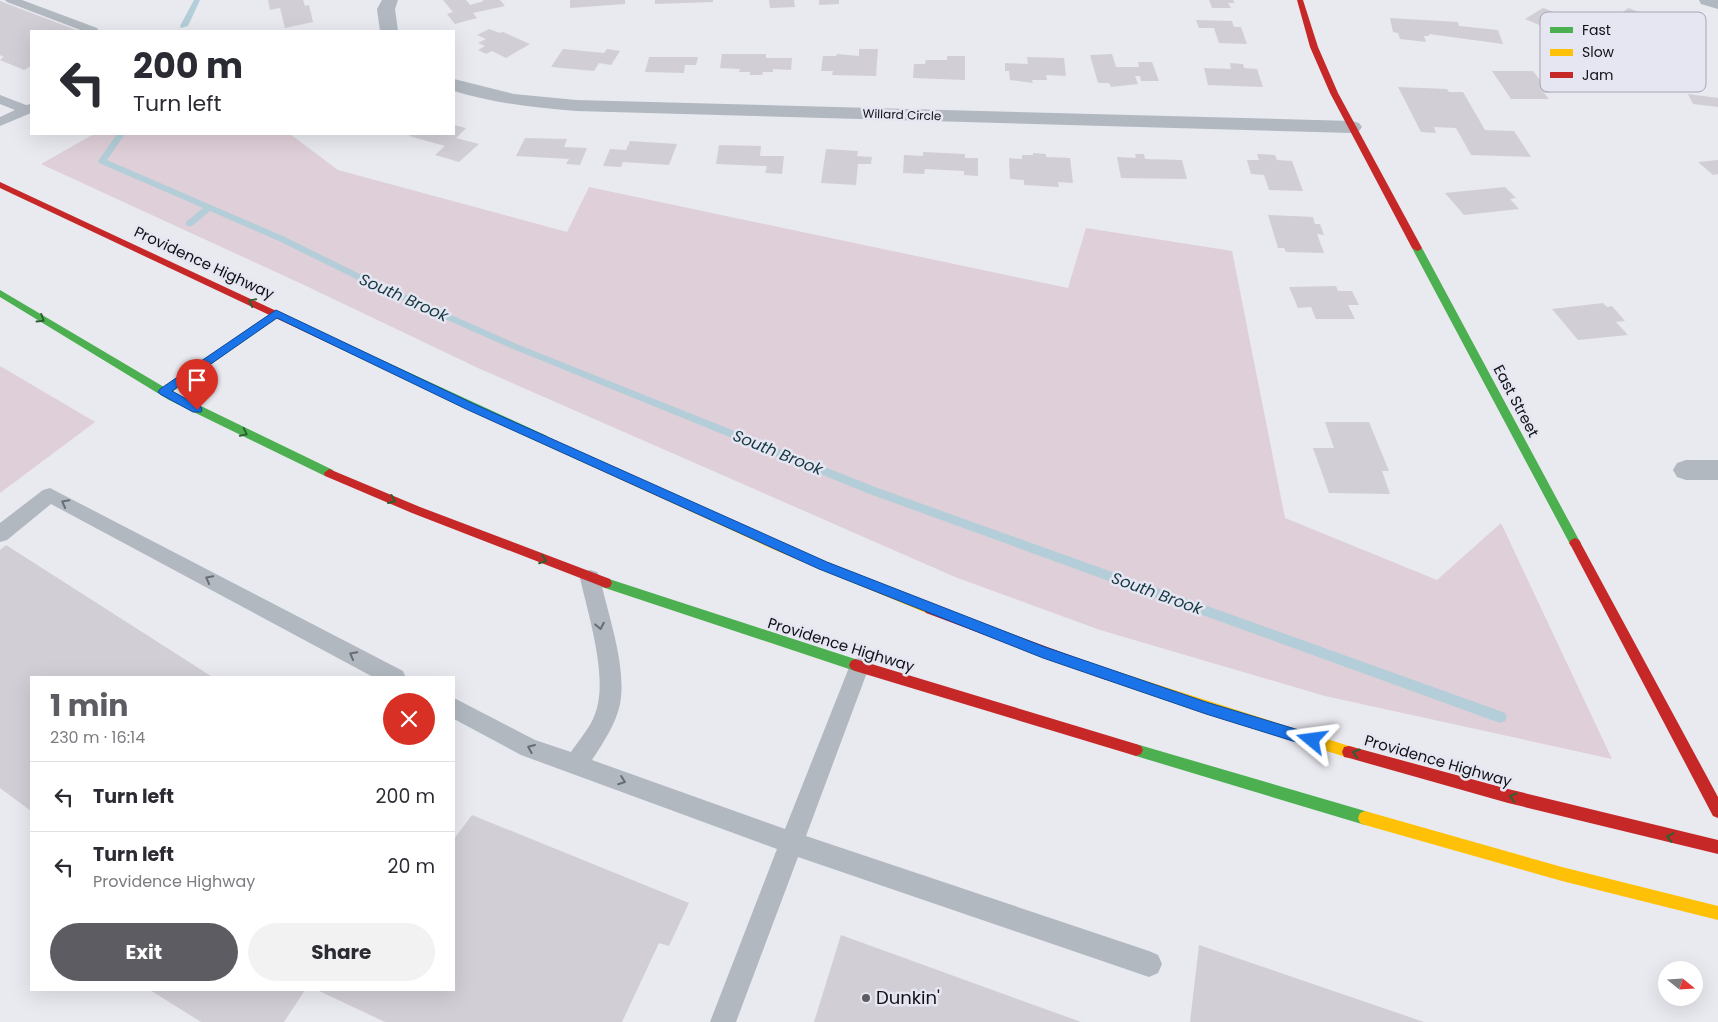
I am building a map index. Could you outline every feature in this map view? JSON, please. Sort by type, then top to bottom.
[{"type":"main road","name":"East Street","points":[[1300,0],[1320,62],[1352,127],[1718,811]]},
{"type":"main road","name":"Providence Highway","points":[[0,185],[470,406],[757,537],[892,594],[1043,652],[1206,708],[1384,762],[1560,809],[1718,847]]},
{"type":"main road","name":"Providence Highway","points":[[0,293],[164,392],[253,437],[349,481],[464,529],[590,578],[859,667],[1477,850],[1718,914]]},
{"type":"main road","points":[[164,392],[276,314]]},
{"type":"street","points":[[389,30],[386,10],[390,0]]},
{"type":"street","points":[[1707,0],[1718,4]]},
{"type":"street","name":"Willard Circle","points":[[455,85],[478,94],[528,102],[609,107],[1352,127]]},
{"type":"street","points":[[1686,470],[1718,470]]},
{"type":"lane","points":[[11,0],[90,30]]},
{"type":"lane","points":[[0,99],[29,109]]},
{"type":"lane","points":[[0,122],[29,109]]},
{"type":"lane","points":[[0,534],[50,495],[392,676]]},
{"type":"lane","points":[[576,764],[599,729],[609,705],[611,680],[590,578]]},
{"type":"lane","points":[[722,1022],[859,667]]},
{"type":"lane","points":[[455,709],[529,748],[792,843],[1149,964]]},
{"type":"shaded area","points":[[92,135],[291,135],[338,170],[567,232],[589,187],[1068,288],[1086,228],[1232,251],[1285,518],[1437,580],[1501,523],[1612,759],[1325,696],[1100,630],[955,577],[478,368],[304,285],[41,164]]},
{"type":"shaded area","points":[[0,366],[95,422],[0,493]]},
{"type":"building","points":[[268,0],[303,0],[305,6],[309,5],[313,22],[285,28],[280,8],[270,10]]},
{"type":"building","points":[[443,0],[466,0],[470,5],[484,1],[482,0],[500,0],[505,6],[473,13],[477,18],[455,24],[447,14],[453,12]]},
{"type":"building","points":[[570,0],[625,0],[625,4],[570,8]]},
{"type":"building","points":[[655,0],[713,0],[713,2],[655,4]]},
{"type":"building","points":[[769,0],[794,0],[795,7],[770,8]]},
{"type":"building","points":[[819,0],[839,0],[839,4],[819,5]]},
{"type":"building","points":[[1209,0],[1233,0],[1235,3],[1228,3],[1231,8],[1212,8]]},
{"type":"building","points":[[0,1],[76,30],[30,30],[30,67],[24,70],[0,60],[4,57],[0,55]]},
{"type":"building","points":[[1543,8],[1554,12],[1540,12],[1540,25],[1525,19]]},
{"type":"building","points":[[1628,8],[1640,12],[1623,12]]},
{"type":"building","points":[[1390,18],[1458,22],[1459,26],[1498,30],[1503,44],[1429,34],[1429,36],[1424,36],[1426,42],[1400,39],[1398,33],[1393,32]]},
{"type":"building","points":[[1196,20],[1232,21],[1234,27],[1241,27],[1247,44],[1219,43],[1214,28],[1199,28]]},
{"type":"building","points":[[489,29],[500,33],[503,32],[530,44],[506,58],[492,51],[486,54],[478,50],[485,46],[478,43],[486,39],[477,35]]},
{"type":"building","points":[[563,49],[604,53],[607,49],[620,51],[611,65],[599,63],[594,71],[551,67]]},
{"type":"building","points":[[859,49],[878,49],[876,76],[832,75],[833,71],[821,71],[823,56],[836,56],[837,54],[859,56]]},
{"type":"building","points":[[722,54],[766,54],[766,58],[792,58],[791,70],[773,69],[773,72],[763,72],[762,75],[750,75],[750,72],[739,72],[740,69],[720,68]]},
{"type":"building","points":[[1112,54],[1116,67],[1139,67],[1138,62],[1152,62],[1159,81],[1141,81],[1140,76],[1135,76],[1138,84],[1111,87],[1109,83],[1098,83],[1090,55]]},
{"type":"building","points":[[947,56],[965,56],[965,80],[913,78],[914,64],[925,64],[926,60],[947,60]]},
{"type":"building","points":[[649,57],[698,57],[696,65],[685,65],[684,73],[645,72]]},
{"type":"building","points":[[1027,57],[1064,58],[1066,76],[1046,75],[1047,80],[1032,80],[1033,83],[1010,80],[1009,71],[1005,71],[1005,63],[1028,64]]},
{"type":"building","points":[[1230,63],[1243,64],[1244,68],[1257,69],[1263,87],[1208,85],[1204,68],[1231,69]]},
{"type":"building","points":[[1492,71],[1533,71],[1540,80],[1540,92],[1550,93],[1544,93],[1549,99],[1511,99]]},
{"type":"building","points":[[1398,87],[1447,89],[1449,92],[1463,92],[1485,130],[1514,131],[1531,157],[1471,155],[1456,128],[1434,127],[1436,133],[1421,132]]},
{"type":"building","points":[[1688,94],[1718,98],[1718,107],[1693,104]]},
{"type":"building","points":[[455,125],[466,128],[456,138],[479,144],[459,162],[435,155],[445,146],[409,136],[455,135]]},
{"type":"building","points":[[525,138],[567,139],[564,147],[587,148],[580,165],[566,164],[569,159],[516,156]]},
{"type":"building","points":[[630,141],[677,144],[669,165],[623,162],[621,167],[603,166],[610,149],[626,150]]},
{"type":"building","points":[[719,145],[761,146],[760,156],[784,156],[782,174],[765,173],[767,166],[716,164]]},
{"type":"building","points":[[826,149],[858,151],[857,156],[872,157],[871,164],[858,164],[856,185],[821,183]]},
{"type":"building","points":[[923,152],[965,154],[965,158],[978,158],[978,176],[964,175],[964,171],[925,169],[924,174],[903,173],[904,155],[923,156]]},
{"type":"building","points":[[1033,153],[1046,154],[1046,157],[1070,158],[1073,183],[1058,182],[1059,187],[1024,185],[1024,180],[1010,179],[1009,158],[1022,159],[1022,155],[1033,155]]},
{"type":"building","points":[[1135,154],[1144,154],[1145,159],[1182,160],[1187,179],[1121,178],[1117,157],[1136,158]]},
{"type":"building","points":[[1257,154],[1275,155],[1277,160],[1292,161],[1303,191],[1269,190],[1264,175],[1251,174],[1247,160],[1259,160]]},
{"type":"building","points":[[1718,160],[1718,174],[1713,175],[1698,162]]},
{"type":"building","points":[[1505,187],[1516,198],[1510,199],[1519,209],[1464,215],[1445,193]]},
{"type":"building","points":[[1268,215],[1313,217],[1315,224],[1320,224],[1324,235],[1317,234],[1324,253],[1286,252],[1284,248],[1278,248]]},
{"type":"building","points":[[1336,286],[1338,291],[1352,291],[1359,305],[1348,305],[1355,319],[1316,319],[1311,307],[1298,308],[1289,287]]},
{"type":"building","points":[[1603,303],[1607,307],[1612,306],[1625,321],[1616,322],[1628,335],[1578,340],[1552,309]]},
{"type":"building","points":[[1325,422],[1369,422],[1389,471],[1382,471],[1390,494],[1329,493],[1313,448],[1334,448]]},
{"type":"building","points":[[6,545],[211,676],[30,676],[30,810],[0,788],[0,550]]},
{"type":"building","points":[[472,815],[689,903],[669,946],[659,943],[622,1022],[385,1022],[319,991],[455,991],[455,838]]},
{"type":"building","points":[[841,935],[1081,1022],[814,1022]]},
{"type":"building","points":[[1199,945],[1424,1022],[1190,1022]]},
{"type":"building","points":[[152,991],[304,991],[284,1022],[201,1022]]},
{"type":"waterway","name":"South Brook","points":[[184,26],[197,0]]},
{"type":"waterway","name":"South Brook","points":[[120,135],[102,161],[209,207]]},
{"type":"waterway","points":[[189,224],[209,207]]},
{"type":"waterway","name":"South Brook","points":[[209,207],[282,239],[369,282],[516,347],[871,490],[1500,717]]},
{"type":"traffic: fast","points":[[1417,248],[1575,543]]},
{"type":"traffic: fast","points":[[0,293],[173,397],[329,473]]},
{"type":"traffic: fast","points":[[164,392],[276,314]]},
{"type":"traffic: fast","points":[[358,353],[543,439]]},
{"type":"traffic: fast","points":[[606,583],[855,665]]},
{"type":"traffic: fast","points":[[1136,750],[1365,818]]},
{"type":"traffic: slow","points":[[543,439],[781,548],[930,609]]},
{"type":"traffic: slow","points":[[1106,674],[1349,752]]},
{"type":"traffic: slow","points":[[1365,818],[1562,874],[1718,913]]},
{"type":"traffic: jam","points":[[1300,0],[1314,47],[1334,93],[1417,248]]},
{"type":"traffic: jam","points":[[0,185],[358,353]]},
{"type":"traffic: jam","points":[[329,473],[416,510],[606,583]]},
{"type":"traffic: jam","points":[[1575,543],[1718,811]]},
{"type":"traffic: jam","points":[[930,609],[1106,674]]},
{"type":"traffic: jam","points":[[855,665],[1136,750]]},
{"type":"traffic: jam","points":[[1349,752],[1508,796],[1718,847]]},
{"type":"place","name":"Dunkin'","points":[[866,998]]},
{"type":"route","points":[[197,410],[164,392],[276,314],[470,406],[823,566],[1043,652],[1124,681],[1312,740]]}]
